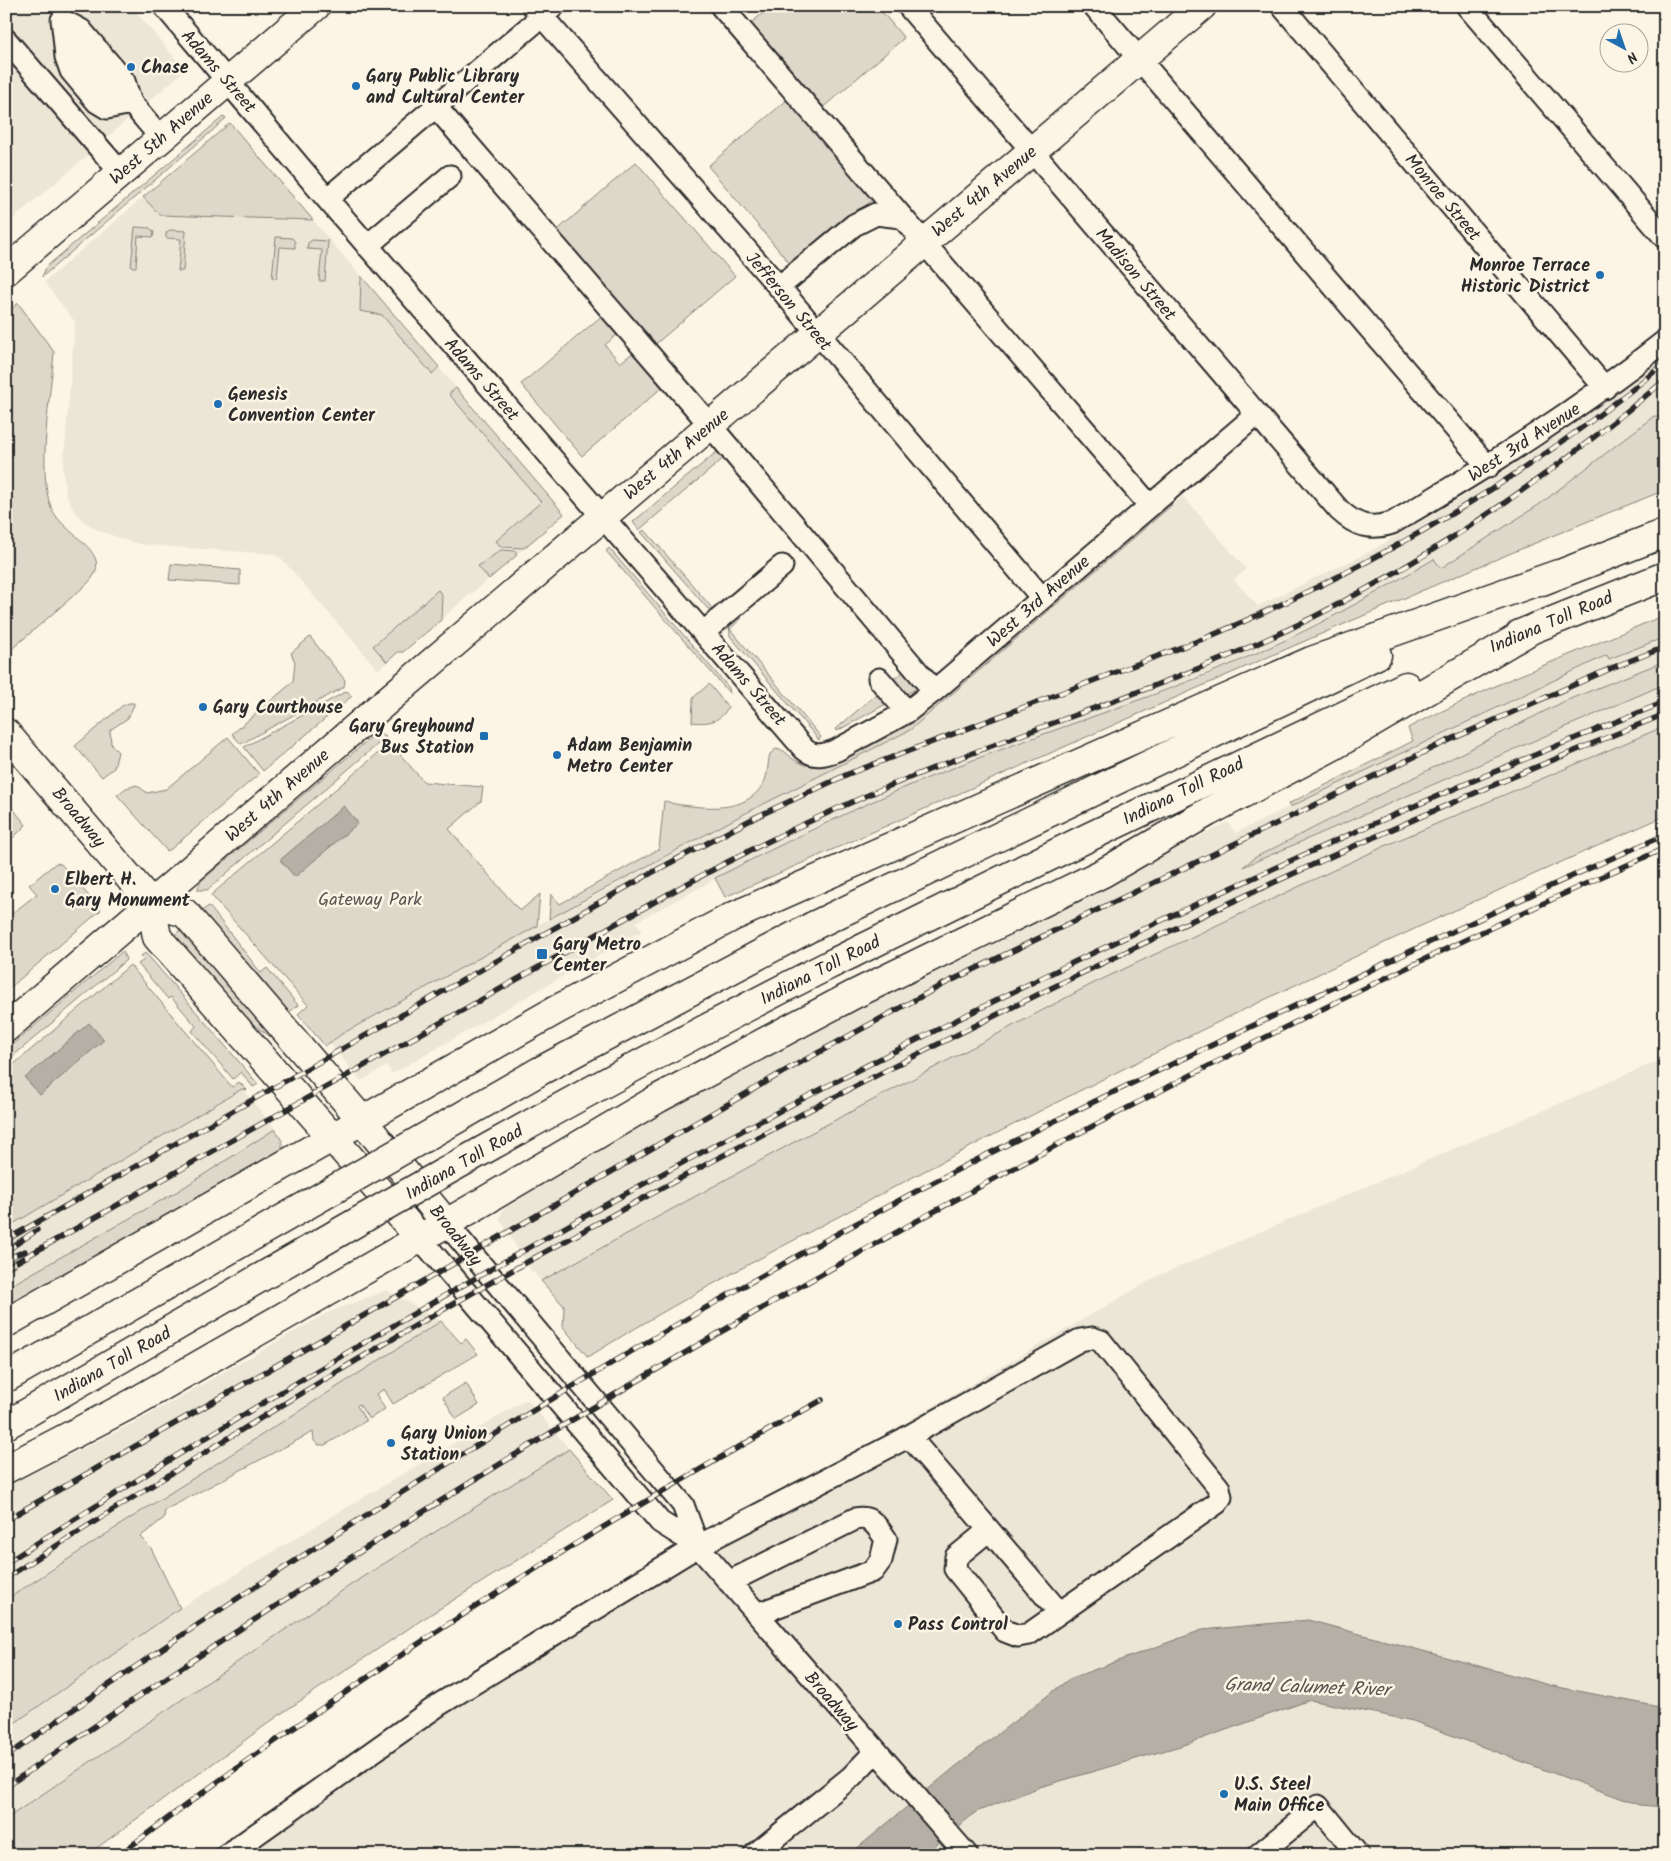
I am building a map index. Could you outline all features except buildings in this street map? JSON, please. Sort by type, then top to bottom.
[{"type":"main road","name":"West 5th Avenue","points":[[8,265],[121,173],[316,6]]},
{"type":"main road","name":"West 4th Avenue","points":[[6,1028],[601,517],[1202,6]]},
{"type":"main road","points":[[6,1323],[558,1009],[734,916],[1311,661],[1558,574],[1665,533]]},
{"type":"main road","points":[[6,1378],[540,1071],[813,926],[1342,670],[1558,574]]},
{"type":"main road","name":"Indiana Toll Road","points":[[6,1425],[562,1106],[695,1032],[1352,710],[1536,627],[1665,576]]},
{"type":"main road","points":[[6,1470],[132,1403],[446,1224],[659,1098],[852,995],[1103,873],[1208,812],[1334,745],[1536,627]]},
{"type":"main road","name":"Broadway","points":[[6,733],[151,902],[157,937],[334,1137],[420,1238]]},
{"type":"main road","name":"Broadway","points":[[151,902],[185,913],[362,1120],[446,1224]]},
{"type":"street","name":"Adams Street","points":[[164,6],[367,246],[804,749]]},
{"type":"street","points":[[721,6],[1150,506]]},
{"type":"street","name":"Madison Street","points":[[908,6],[1256,414],[1349,519],[1360,526],[1374,527]]},
{"type":"street","points":[[1094,6],[1488,467]]},
{"type":"street","name":"Monroe Street","points":[[1282,6],[1605,388]]},
{"type":"street","points":[[1467,6],[1665,238]]},
{"type":"street","points":[[327,199],[436,107],[543,10]]},
{"type":"street","name":"Jefferson Street","points":[[543,10],[1042,598]]},
{"type":"street","points":[[61,21],[161,138]]},
{"type":"street","points":[[11,53],[121,173]]},
{"type":"street","points":[[436,107],[710,425],[934,691]]},
{"type":"street","points":[[367,246],[450,176]]},
{"type":"street","points":[[779,287],[854,225],[876,214],[901,217]]},
{"type":"street","name":"West 3rd Avenue","points":[[1374,527],[1392,523],[1488,467],[1605,388],[1665,341]]},
{"type":"street","name":"West 3rd Avenue","points":[[804,749],[812,754],[828,754],[907,712],[934,691],[1256,414]]},
{"type":"street","points":[[704,632],[782,566]]},
{"type":"street","points":[[879,679],[907,712]]},
{"type":"street","name":"Broadway","points":[[446,1224],[683,1505],[698,1546]]},
{"type":"street","name":"Broadway","points":[[420,1238],[660,1522],[698,1546],[967,1855]]},
{"type":"street","points":[[227,1855],[440,1704],[627,1592],[698,1546],[909,1436],[1080,1340],[1092,1338],[1101,1341],[1219,1488],[1221,1497],[1217,1504],[1029,1634],[1018,1636],[1005,1631],[955,1569],[956,1557],[989,1530]]},
{"type":"street","points":[[909,1436],[1060,1612]]},
{"type":"street","points":[[729,1582],[855,1519],[864,1517],[870,1519],[886,1539],[881,1560],[873,1571],[757,1614]]},
{"type":"street","points":[[754,1855],[851,1777],[876,1751]]},
{"type":"street","points":[[1258,1855],[1318,1806],[1358,1855]]},
{"type":"shaded area","points":[[6,6],[131,6],[185,70],[104,140],[6,26]]},
{"type":"shaded area","points":[[20,67],[93,151],[9,222],[6,219],[6,79]]},
{"type":"shaded area","points":[[230,123],[564,514],[403,652],[398,652],[378,670],[281,558],[272,554],[145,545],[127,541],[98,530],[83,521],[73,509],[66,494],[63,471],[75,322],[44,282]]},
{"type":"shaded area","points":[[1665,353],[1665,408],[1540,504],[1441,568],[1434,559],[1372,596],[1256,653],[1118,708],[933,776],[827,821],[636,922],[642,931],[392,1074],[387,1066],[361,1081],[329,1042],[579,902],[581,904],[742,815],[903,734],[1183,496],[1246,569],[1234,580],[1258,606],[1369,552],[1479,487],[1538,449]]},
{"type":"shaded area","points":[[1665,637],[1665,661],[1565,701],[1304,832],[1254,858],[1246,866],[1665,684],[1665,726],[1387,845],[1092,984],[807,1135],[541,1281],[530,1269],[499,1218],[511,1194],[664,1108],[861,1005],[1031,924],[1228,822],[1235,833],[1607,655],[1609,658]]},
{"type":"shaded area","points":[[1665,1058],[1665,1855],[211,1855],[414,1707],[1158,1276]]},
{"type":"shaded area","points":[[243,1089],[275,1129],[178,1191],[6,1288],[6,1228]]},
{"type":"shaded area","points":[[387,1290],[441,1321],[126,1521],[6,1600],[6,1486],[138,1421],[327,1313]]},
{"type":"shaded area","points":[[527,1399],[569,1449],[364,1576],[6,1819],[6,1729],[180,1608]]},
{"type":"green space","points":[[771,6],[877,6],[904,38],[820,110],[749,25]]},
{"type":"green space","points":[[792,96],[877,196],[792,266],[708,166]]},
{"type":"green space","points":[[224,116],[226,118],[212,131],[42,277],[46,267]]},
{"type":"green space","points":[[230,123],[313,220],[160,215],[143,197]]},
{"type":"green space","points":[[636,162],[735,276],[651,348],[553,234]]},
{"type":"green space","points":[[135,227],[150,228],[154,232],[153,237],[138,236],[136,267],[131,267]]},
{"type":"green space","points":[[170,230],[186,231],[183,271],[178,271],[181,239],[166,238],[166,233]]},
{"type":"green space","points":[[276,237],[292,238],[295,242],[295,248],[280,247],[277,278],[272,278]]},
{"type":"green space","points":[[312,240],[328,241],[325,281],[319,281],[322,250],[307,249],[308,243]]},
{"type":"green space","points":[[361,276],[439,367],[432,374],[382,315],[360,311]]},
{"type":"green space","points":[[18,303],[54,352],[45,453],[47,492],[51,507],[66,527],[93,553],[96,563],[95,573],[87,584],[6,654],[6,314]]},
{"type":"green space","points":[[604,314],[620,332],[605,345],[620,363],[635,351],[665,385],[582,456],[521,384]]},
{"type":"green space","points":[[456,388],[564,514],[524,548],[501,547],[496,541],[541,502],[449,394]]},
{"type":"green space","points":[[1654,416],[1665,417],[1665,490],[1546,538],[1311,638],[725,897],[715,878],[821,825],[902,788],[1235,663],[1337,614],[1434,559],[1441,568],[1540,504]]},
{"type":"green space","points":[[719,450],[775,517],[724,458],[639,530],[633,522]]},
{"type":"green space","points":[[1167,502],[1172,505],[910,730],[742,815],[549,919],[551,894],[560,904],[659,849],[664,801],[699,807],[735,805],[756,794],[766,776],[770,754],[776,749],[784,751],[793,759],[805,765],[823,766],[836,762],[906,726]]},
{"type":"green space","points":[[645,530],[712,608],[725,598],[725,602],[716,610],[708,609],[641,532]]},
{"type":"green space","points":[[609,548],[729,688],[730,694],[606,551]]},
{"type":"green space","points":[[501,550],[516,551],[516,556],[489,579],[478,566]]},
{"type":"green space","points":[[171,564],[240,570],[240,585],[169,580]]},
{"type":"green space","points":[[438,590],[442,595],[441,620],[403,652],[398,652],[387,662],[373,646]]},
{"type":"green space","points":[[1665,615],[1665,637],[1609,659],[1607,655],[1290,807],[1288,804],[1413,741],[1408,728],[1417,723],[1506,681]]},
{"type":"green space","points":[[740,617],[742,618],[730,629],[821,737],[819,740],[730,636],[729,624]]},
{"type":"green space","points":[[310,637],[345,680],[344,687],[241,744],[232,734],[293,682],[295,662],[291,653]]},
{"type":"green space","points":[[1665,661],[1665,684],[1243,867],[1254,858],[1565,701]]},
{"type":"green space","points":[[905,670],[920,687],[904,695],[892,681]]},
{"type":"green space","points":[[709,684],[728,707],[722,716],[713,721],[703,723],[692,722],[693,698]]},
{"type":"green space","points":[[347,691],[352,696],[263,771],[244,747]]},
{"type":"green space","points":[[874,696],[879,696],[886,704],[837,731],[836,729]]},
{"type":"green space","points":[[134,703],[134,705],[128,718],[110,730],[111,744],[118,752],[114,768],[102,777],[75,746],[122,706]]},
{"type":"green space","points":[[1665,726],[1665,816],[1271,996],[1077,1092],[735,1272],[661,1313],[588,1357],[563,1327],[564,1306],[541,1281],[807,1135],[1092,984],[1387,845]]},
{"type":"green space","points":[[379,733],[386,737],[207,890],[197,890],[201,881],[375,734]]},
{"type":"green space","points":[[228,737],[259,774],[167,851],[117,795],[126,788],[137,785],[147,793],[166,789]]},
{"type":"green space","name":"Gateway Park","points":[[390,743],[424,782],[483,787],[481,801],[449,829],[520,911],[540,894],[537,926],[342,1034],[325,1046],[298,1014],[308,1005],[211,895]]},
{"type":"green space","points":[[6,800],[26,825],[8,843],[6,841]]},
{"type":"green space","points":[[56,863],[61,864],[101,910],[6,991],[6,918],[37,894],[29,885]]},
{"type":"green space","points":[[199,905],[203,910],[209,906],[261,973],[267,968],[298,1005],[286,1015],[196,908]]},
{"type":"green space","points":[[182,928],[276,1041],[245,1018],[174,936]]},
{"type":"green space","points":[[123,951],[126,960],[6,1062],[6,1050]]},
{"type":"green space","points":[[145,953],[258,1084],[253,1087],[241,1072],[233,1079],[192,1031],[196,1026],[171,997],[168,999],[138,964],[144,960],[141,956]]},
{"type":"green space","points":[[130,965],[232,1087],[239,1082],[247,1090],[242,1089],[6,1228],[6,1071]]},
{"type":"green space","points":[[275,1129],[282,1141],[282,1153],[6,1315],[6,1288],[178,1191]]},
{"type":"green space","points":[[441,1321],[461,1343],[466,1339],[478,1354],[393,1404],[384,1389],[376,1394],[385,1409],[369,1419],[359,1404],[357,1406],[366,1421],[325,1445],[319,1445],[314,1441],[313,1432],[165,1510],[164,1518],[140,1537],[151,1548],[180,1608],[6,1729],[6,1600],[126,1521]]},
{"type":"green space","points":[[466,1383],[479,1405],[456,1419],[443,1397]]},
{"type":"green space","points":[[569,1449],[613,1500],[420,1621],[285,1711],[87,1855],[6,1855],[6,1819],[364,1576]]},
{"type":"water","points":[[344,806],[358,823],[295,877],[280,860]]},
{"type":"water","points":[[89,1023],[104,1040],[40,1095],[25,1078]]},
{"type":"water","name":"Grand Calumet River","points":[[1308,1620],[1553,1686],[1665,1708],[1665,1807],[1639,1805],[1413,1721],[1310,1700],[1187,1744],[1040,1787],[976,1812],[924,1855],[849,1855],[955,1767],[1069,1679],[1202,1630]]},
{"type":"railway","points":[[6,1240],[653,872],[756,817],[848,774],[1208,637],[1269,610],[1388,550],[1503,482],[1613,405],[1665,363]]},
{"type":"railway","points":[[6,1268],[679,888],[768,841],[921,773],[1197,669],[1287,630],[1338,604],[1388,577],[1484,517],[1576,451],[1665,380]]},
{"type":"railway","points":[[6,1520],[398,1296],[783,1072],[942,985],[1443,743],[1614,667],[1665,647]]},
{"type":"railway","points":[[6,1563],[204,1439],[405,1319],[609,1203],[815,1092],[1024,987],[1235,886],[1449,791],[1665,702]]},
{"type":"railway","points":[[6,1578],[200,1455],[396,1337],[667,1185],[806,1112],[1088,970],[1231,902],[1519,774],[1665,714]]},
{"type":"railway","points":[[6,1757],[168,1645],[388,1501],[633,1350],[761,1276],[957,1170],[1137,1081],[1491,914],[1665,835]]},
{"type":"railway","points":[[6,1787],[204,1653],[405,1523],[608,1398],[814,1278],[1022,1163],[1234,1053],[1448,948],[1665,848]]},
{"type":"railway","points":[[6,1251],[37,1230]]},
{"type":"railway","points":[[6,1259],[25,1251]]},
{"type":"railway","points":[[119,1855],[289,1731],[463,1615],[641,1505],[822,1400]]},
{"type":"place","name":"Chase","points":[[131,67]]},
{"type":"place","name":"Gary Public Library and Cultural Center","points":[[356,86]]},
{"type":"place","name":"Monroe Terrace Historic District","points":[[1600,275]]},
{"type":"place","name":"Genesis Convention Center","points":[[218,404]]},
{"type":"place","name":"Gary Courthouse","points":[[203,707]]},
{"type":"place","name":"Gary Greyhound Bus Station","points":[[484,736]]},
{"type":"place","name":"Adam Benjamin Metro Center","points":[[557,755]]},
{"type":"place","name":"Elbert H. Gary Monument","points":[[55,889]]},
{"type":"place","name":"Gary Metro Center","points":[[542,954]]},
{"type":"place","name":"Gary Union Station","points":[[391,1443]]},
{"type":"place","name":"Pass Control","points":[[898,1624]]},
{"type":"place","name":"U.S. Steel Main Office","points":[[1224,1794]]}]
